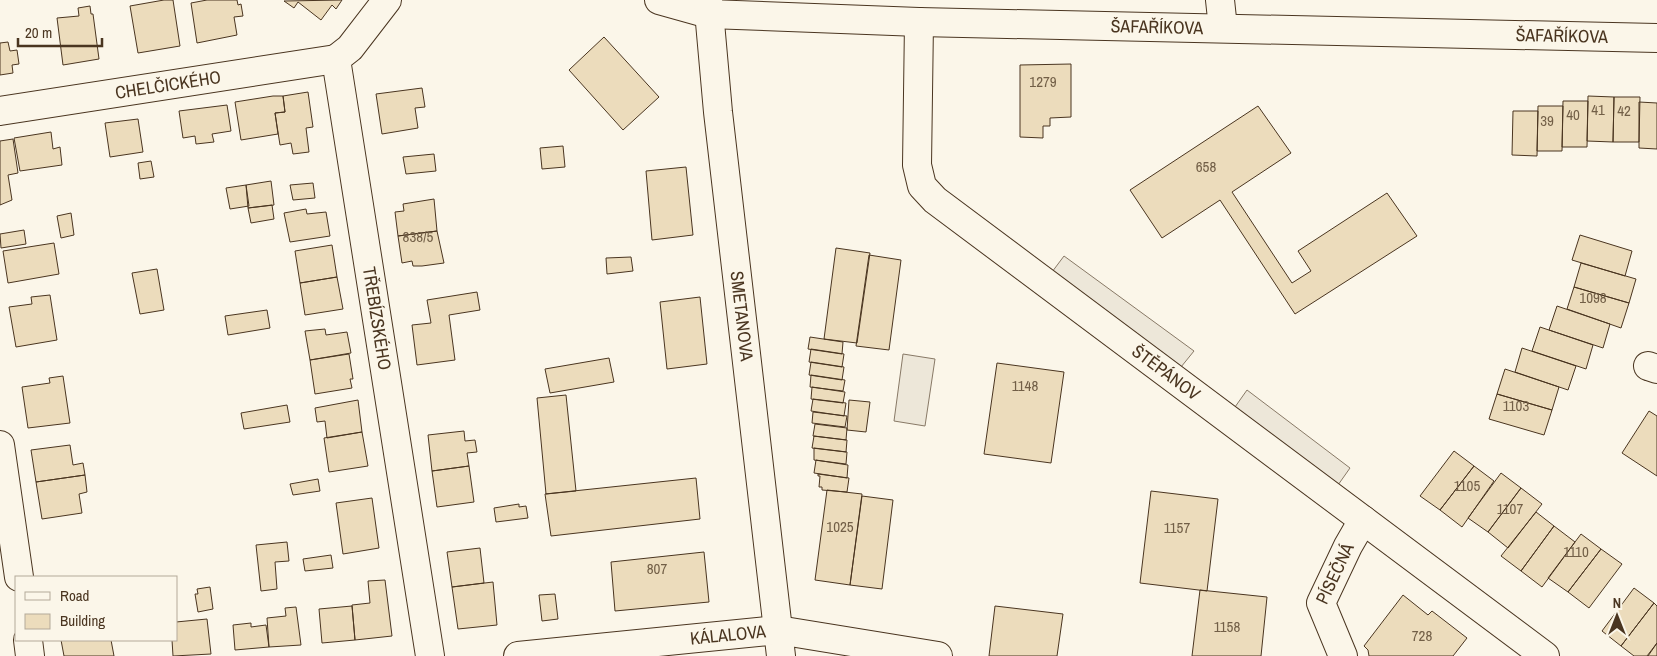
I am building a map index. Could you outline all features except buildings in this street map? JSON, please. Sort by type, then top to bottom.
[{"type":"street","points":[[336,59],[350,48],[387,0]]},
{"type":"street","name":"ŠAFAŘÍKOVA","points":[[659,0],[708,7],[919,22],[1657,38]]},
{"type":"street","points":[[1220,0],[1223,28]]},
{"type":"street","name":"SMETANOVA","points":[[708,7],[718,112],[780,643]]},
{"type":"street","name":"ŠTĚPÁNOV","points":[[919,22],[917,165],[920,181],[927,192],[946,209],[1545,656]]},
{"type":"street","name":"CHELČICKÉHO","points":[[0,111],[336,59]]},
{"type":"street","name":"TŘEBÍZSKÉHO","points":[[336,59],[430,656]]},
{"type":"street","points":[[0,445],[19,576]]},
{"type":"street","name":"PÍSEČNÁ","points":[[1344,656],[1322,603],[1348,546],[1363,520]]},
{"type":"street","points":[[28,641],[30,656]]},
{"type":"street","name":"KÁLALOVA","points":[[518,656],[780,643],[938,656]]},
{"type":"shaded area","points":[[1064,256],[1194,351],[1181,367],[1052,272]]},
{"type":"shaded area","points":[[903,354],[935,359],[925,426],[894,421]]},
{"type":"shaded area","points":[[1247,390],[1350,468],[1338,485],[1235,407]]}]
